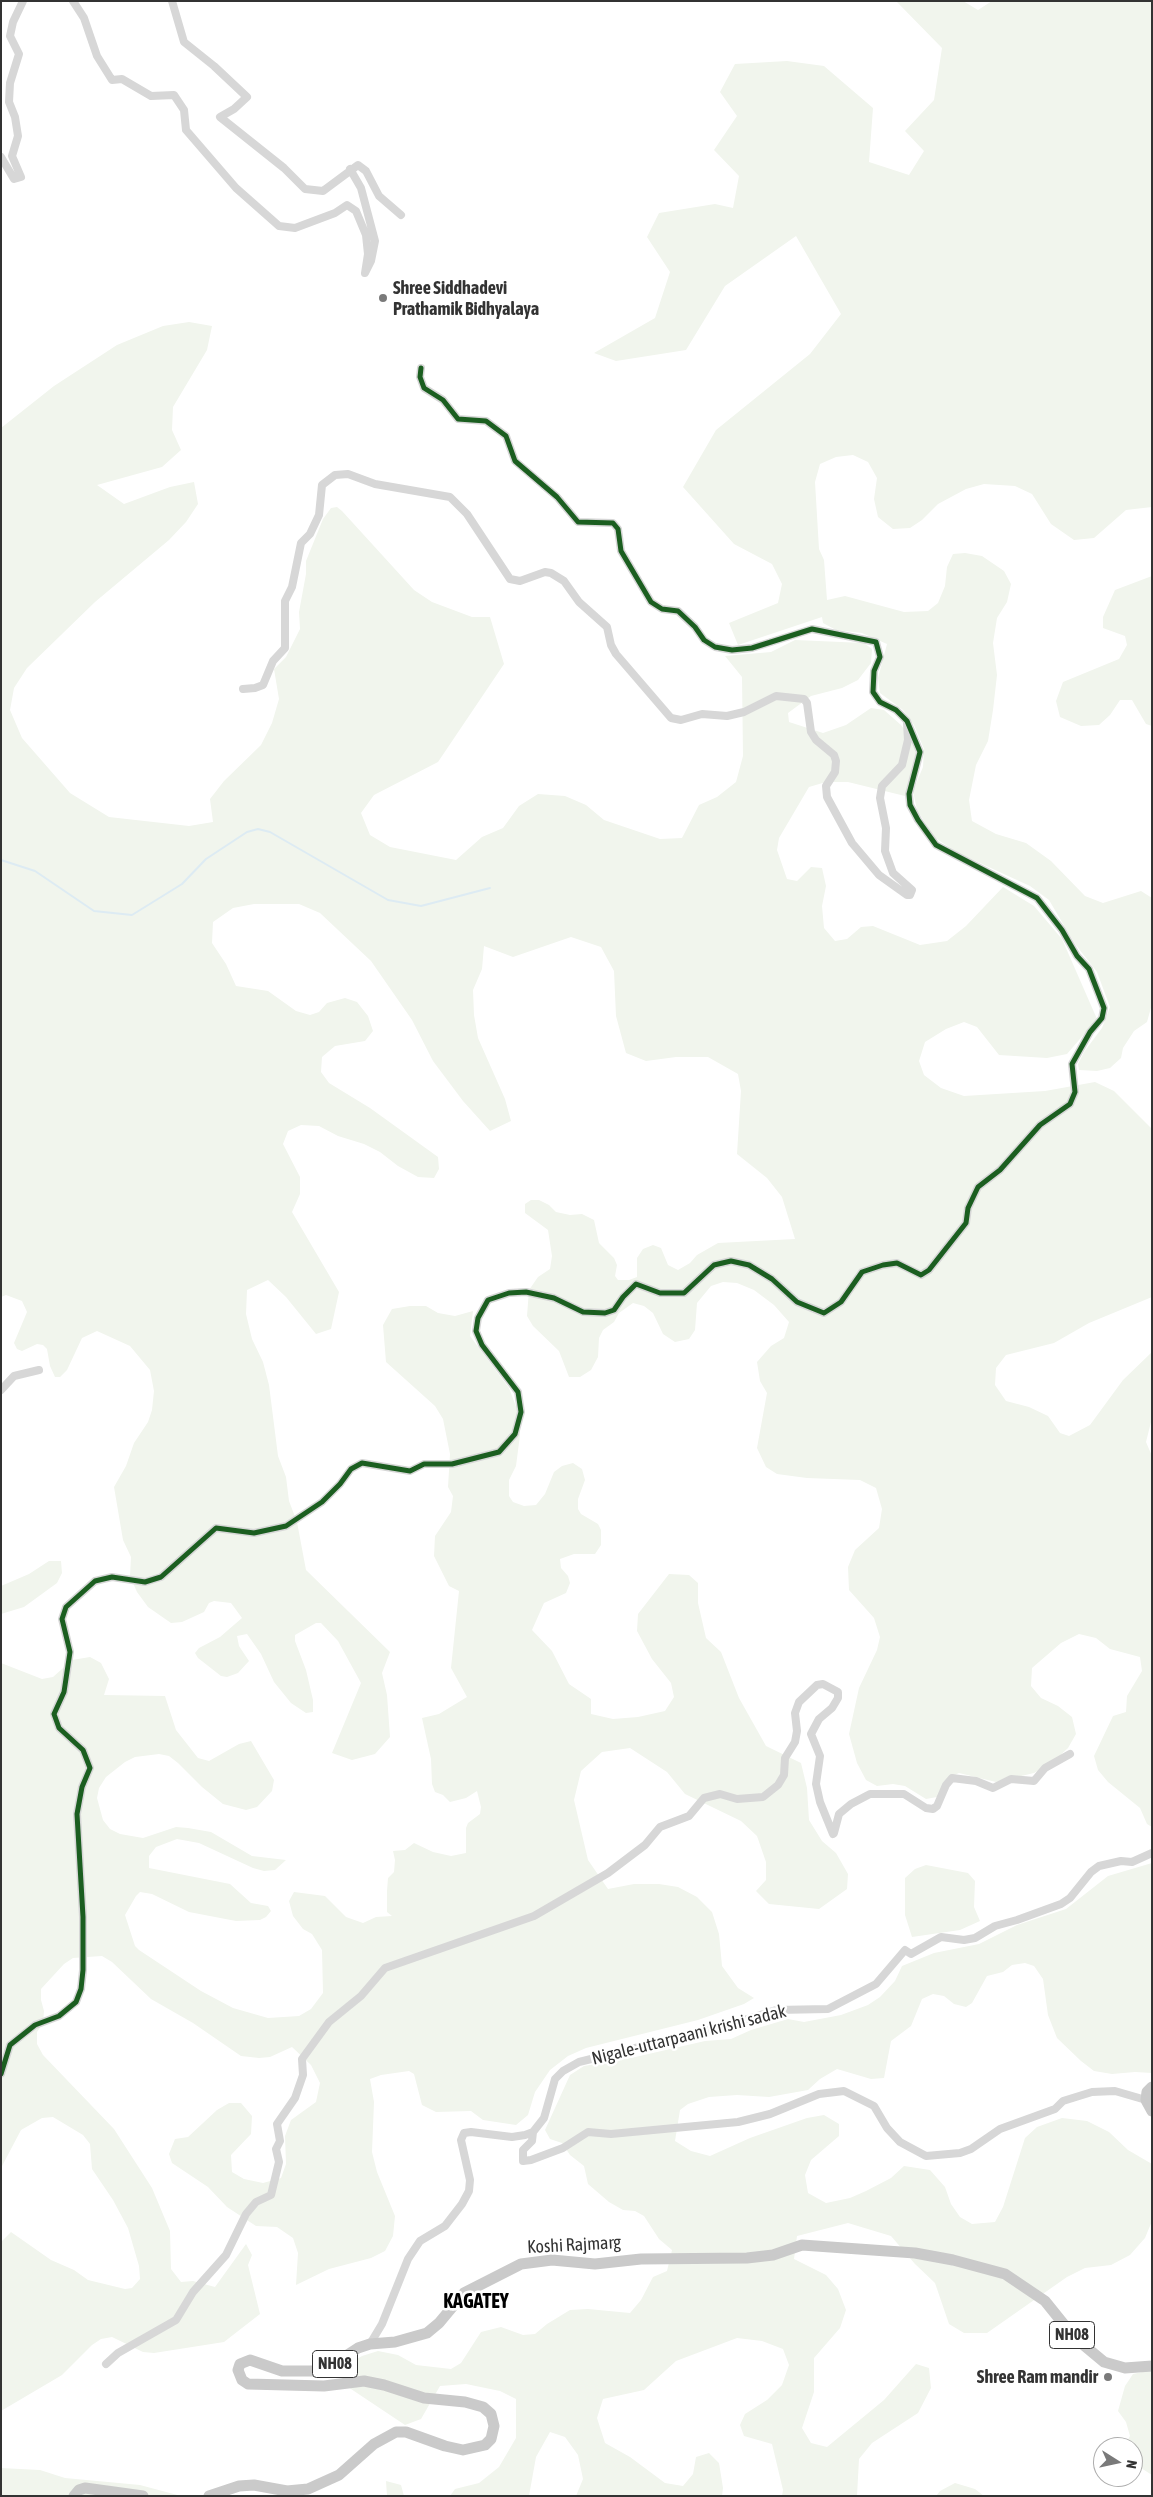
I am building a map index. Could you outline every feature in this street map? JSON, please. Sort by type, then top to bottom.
[{"type":"main road","points":[[1152,2087],[1147,2092],[1146,2100],[1152,2112]]},
{"type":"main road","name":"Koshi Rajmarg","points":[[209,2496],[239,2486],[254,2485],[287,2491],[308,2489],[338,2475],[374,2444],[396,2432],[406,2432],[445,2446],[463,2450],[475,2448],[489,2442],[494,2426],[490,2414],[483,2407],[465,2402],[424,2398],[384,2385],[364,2381],[324,2386],[248,2384],[238,2376],[240,2364],[250,2360],[282,2371],[315,2371],[332,2365],[358,2348],[370,2344],[395,2342],[426,2333],[439,2323],[464,2293],[521,2264],[552,2260],[595,2264],[641,2259],[747,2258],[773,2255],[802,2245],[915,2253],[953,2260],[1005,2274],[1045,2301],[1074,2336],[1104,2362],[1125,2368],[1152,2366]]},
{"type":"main road","points":[[74,2496],[85,2488],[143,2496]]},
{"type":"street","points":[[1,157],[14,179],[21,176],[12,156],[18,136],[15,117],[9,102],[10,83],[20,54],[10,36],[13,22],[24,1]]},
{"type":"street","points":[[73,1],[84,18],[97,56],[112,80],[122,79],[151,96],[174,95],[184,110],[186,130],[236,188],[279,226],[295,228],[335,213],[347,205],[356,211],[366,235],[368,254],[365,273],[371,261],[375,241],[361,188],[350,169]]},
{"type":"street","points":[[172,1],[184,42],[214,66],[247,97],[234,109],[220,117],[284,168],[305,189],[323,191],[350,169],[358,165],[366,172],[379,196],[401,215]]},
{"type":"street","points":[[1,2074],[10,2045],[35,2025],[59,2016],[76,2002],[81,1989],[84,1970],[77,1814],[82,1787],[90,1768],[83,1750],[59,1728],[54,1714],[64,1692],[70,1652],[62,1619],[66,1607],[95,1581],[112,1577],[145,1582],[161,1577],[216,1528],[254,1533],[286,1526],[322,1502],[340,1484],[351,1468],[362,1463],[410,1471],[424,1464],[452,1464],[499,1452],[515,1434],[522,1412],[518,1392],[482,1345],[476,1332],[478,1318],[488,1300],[509,1293],[526,1292],[554,1298],[583,1312],[605,1313],[614,1310],[623,1297],[636,1284],[660,1293],[684,1293],[714,1265],[731,1261],[749,1265],[772,1279],[797,1302],[824,1313],[841,1302],[862,1272],[896,1263],[921,1275],[929,1270],[966,1223],[968,1208],[978,1187],[1000,1170],[1040,1125],[1070,1104],[1075,1092],[1072,1064],[1090,1032],[1102,1018],[1104,1008],[1089,969],[1076,956],[1062,930],[1037,898],[936,845],[928,835],[910,805],[909,794],[920,752],[907,722],[896,710],[880,702],[873,692],[874,671],[880,657],[876,642],[812,629],[752,648],[732,650],[714,647],[704,640],[695,627],[678,611],[662,609],[651,602],[621,551],[618,528],[613,523],[578,522],[557,497],[515,462],[506,436],[486,421],[458,419],[443,400],[424,388],[420,377],[421,368]]},
{"type":"street","points":[[243,689],[263,685],[273,661],[285,648],[285,601],[295,577],[301,543],[310,534],[319,515],[322,485],[335,475],[348,474],[376,484],[450,497],[467,514],[510,578],[520,580],[545,572],[552,573],[564,580],[579,602],[607,627],[611,644],[616,654],[671,718],[681,720],[702,714],[727,716],[744,712],[776,696],[804,699],[807,703],[811,732],[816,740],[834,755],[836,761],[835,772],[826,786],[827,797],[852,843],[879,875],[907,895],[912,892],[911,887],[893,873],[885,851],[886,828],[880,798],[882,786],[902,766],[908,740],[907,722]]},
{"type":"street","points":[[1,1390],[14,1376],[39,1370]]},
{"type":"street","points":[[106,2364],[118,2353],[176,2320],[193,2292],[226,2255],[246,2214],[256,2202],[271,2196],[279,2162],[276,2150],[280,2141],[277,2124],[294,2098],[303,2075],[302,2059],[329,2022],[361,1996],[385,1968],[534,1916],[608,1873],[645,1845],[660,1827],[689,1816],[704,1798],[720,1794],[737,1799],[763,1797],[778,1785],[784,1775],[785,1758],[795,1742],[797,1731],[795,1713],[799,1702],[817,1685],[823,1684],[838,1692],[832,1708],[819,1719],[811,1734],[820,1756],[816,1784],[820,1802],[833,1834],[839,1814],[851,1804],[870,1794],[904,1794],[926,1808],[933,1809],[937,1806],[946,1785],[952,1778],[976,1781],[993,1788],[1011,1779],[1034,1781],[1045,1768],[1070,1754]]},
{"type":"street","name":"Nigale-uttarpaani krishi sadak","points":[[533,2132],[544,2118],[555,2079],[563,2071],[579,2062],[728,2025],[776,2010],[828,2009],[876,1984],[905,1950],[911,1954],[941,1937],[964,1940],[975,1938],[996,1926],[1061,1904],[1070,1898],[1091,1872],[1099,1866],[1121,1861],[1132,1862],[1152,1853]]},
{"type":"street","points":[[370,2344],[382,2324],[408,2259],[420,2241],[445,2226],[469,2192],[470,2180],[461,2140],[464,2133],[471,2132],[512,2137],[533,2132],[532,2141],[523,2150],[523,2161],[531,2160],[563,2148],[588,2132],[611,2134],[738,2122],[770,2114],[819,2094],[844,2091],[874,2106],[887,2128],[900,2142],[926,2156],[960,2154],[971,2149],[1000,2129],[1055,2109],[1063,2101],[1092,2092],[1115,2091],[1146,2100]]},
{"type":"shaded area","points":[[896,1],[963,1],[978,10],[992,1],[1152,1],[1152,507],[1126,510],[1094,538],[1074,540],[1051,524],[1032,494],[1015,486],[984,484],[966,489],[938,504],[922,520],[910,528],[893,529],[878,517],[874,499],[877,478],[868,462],[853,455],[836,457],[820,464],[815,482],[819,549],[824,560],[827,600],[845,596],[904,612],[928,611],[938,603],[945,586],[947,567],[953,554],[965,553],[982,556],[1004,571],[1011,584],[1007,602],[997,618],[993,643],[997,675],[993,710],[988,741],[976,765],[969,800],[972,821],[996,834],[1026,843],[1051,861],[1085,896],[1103,903],[1141,891],[1152,898],[1152,1004],[1147,1022],[1134,1031],[1123,1048],[1121,1058],[1110,1068],[1097,1071],[1079,1070],[1078,1064],[1084,1052],[1102,1028],[1110,1007],[1097,972],[1075,944],[1049,900],[1030,886],[956,852],[934,837],[917,810],[913,791],[923,767],[924,749],[914,725],[903,710],[880,693],[878,678],[887,644],[862,633],[836,630],[823,623],[822,617],[738,645],[729,623],[778,603],[782,584],[772,564],[734,544],[683,487],[716,430],[810,354],[841,314],[796,236],[725,286],[686,350],[616,361],[594,353],[655,318],[670,272],[647,237],[659,213],[715,204],[733,208],[739,176],[714,150],[737,116],[720,92],[735,64],[787,61],[824,66],[873,108],[869,162],[909,175],[924,151],[905,131],[934,100],[942,48]]},
{"type":"shaded area","points":[[189,322],[212,326],[207,350],[173,407],[172,430],[181,450],[162,467],[97,485],[124,504],[170,487],[194,482],[198,504],[186,522],[169,540],[95,602],[27,668],[14,688],[10,710],[22,738],[70,793],[109,817],[189,826],[213,822],[210,799],[224,781],[261,745],[272,723],[279,699],[274,669],[286,657],[300,629],[299,612],[306,574],[306,561],[323,519],[331,508],[337,507],[414,590],[432,602],[472,617],[490,617],[504,664],[438,762],[374,795],[361,813],[370,835],[390,847],[456,860],[482,837],[503,828],[519,806],[538,794],[565,796],[586,805],[604,820],[660,839],[682,838],[699,805],[717,797],[736,782],[743,756],[742,677],[725,656],[771,652],[795,640],[864,643],[872,649],[871,663],[858,680],[842,688],[811,696],[788,713],[789,722],[823,733],[846,725],[871,708],[884,710],[901,725],[912,740],[916,753],[905,796],[848,782],[826,782],[809,787],[779,838],[777,850],[787,879],[797,881],[811,867],[822,868],[826,886],[822,906],[824,928],[835,941],[847,939],[861,927],[873,926],[920,945],[947,941],[966,926],[1003,887],[1034,906],[1062,939],[1097,1019],[1067,1054],[1047,1058],[999,1055],[977,1027],[964,1022],[946,1029],[925,1042],[919,1061],[924,1075],[941,1088],[964,1096],[1045,1091],[1095,1082],[1114,1091],[1152,1129],[1152,1297],[1089,1323],[1054,1343],[1006,1355],[996,1368],[995,1385],[1006,1401],[1029,1407],[1048,1416],[1060,1433],[1069,1436],[1090,1425],[1123,1380],[1152,1352],[1152,1418],[1146,1442],[1152,1456],[1152,1827],[1147,1824],[1140,1808],[1108,1782],[1098,1770],[1094,1756],[1113,1716],[1126,1712],[1127,1696],[1142,1671],[1140,1657],[1110,1649],[1096,1638],[1079,1634],[1061,1643],[1032,1668],[1031,1686],[1041,1698],[1058,1706],[1072,1717],[1076,1734],[1068,1748],[1052,1763],[1034,1773],[996,1782],[959,1773],[952,1776],[937,1797],[926,1799],[905,1786],[893,1784],[877,1786],[866,1780],[857,1763],[849,1734],[859,1688],[877,1650],[880,1637],[874,1618],[849,1590],[848,1567],[855,1550],[879,1528],[882,1509],[876,1488],[860,1480],[807,1478],[777,1474],[766,1467],[757,1448],[767,1393],[760,1381],[757,1362],[771,1346],[784,1338],[789,1322],[774,1305],[754,1290],[737,1283],[723,1282],[711,1286],[697,1303],[695,1330],[689,1339],[675,1342],[663,1334],[653,1313],[644,1306],[633,1303],[619,1313],[614,1322],[603,1330],[599,1338],[598,1357],[591,1370],[580,1377],[569,1377],[559,1351],[533,1326],[527,1316],[529,1290],[538,1277],[550,1269],[552,1256],[548,1230],[525,1213],[525,1204],[531,1200],[539,1200],[549,1205],[556,1212],[570,1215],[582,1214],[594,1220],[599,1243],[614,1258],[617,1265],[615,1276],[618,1280],[629,1280],[637,1277],[637,1258],[643,1249],[653,1245],[661,1248],[668,1265],[678,1270],[690,1263],[697,1255],[718,1243],[795,1239],[782,1197],[767,1178],[737,1154],[741,1091],[738,1074],[708,1057],[676,1057],[646,1061],[626,1053],[616,1016],[614,971],[601,947],[571,937],[513,957],[484,946],[482,969],[473,990],[474,1015],[478,1038],[505,1099],[511,1121],[490,1131],[463,1101],[433,1061],[412,1020],[371,961],[320,913],[299,904],[254,904],[233,908],[213,922],[212,943],[226,964],[236,986],[268,991],[296,1011],[310,1015],[319,1012],[327,1003],[345,998],[357,1002],[368,1016],[373,1031],[365,1041],[335,1046],[322,1057],[321,1072],[329,1083],[370,1108],[438,1157],[439,1169],[434,1178],[418,1177],[398,1166],[380,1152],[364,1144],[338,1136],[319,1126],[301,1125],[288,1131],[283,1144],[300,1177],[300,1194],[292,1212],[339,1292],[331,1329],[316,1334],[286,1297],[268,1280],[247,1290],[246,1314],[252,1339],[263,1362],[269,1385],[278,1456],[286,1477],[289,1501],[297,1522],[306,1570],[390,1652],[382,1673],[387,1695],[390,1737],[375,1754],[352,1760],[332,1753],[361,1683],[338,1641],[321,1623],[316,1623],[295,1635],[295,1641],[306,1670],[313,1700],[313,1712],[306,1713],[291,1703],[274,1682],[261,1654],[247,1634],[237,1636],[239,1646],[249,1661],[238,1673],[227,1677],[221,1676],[198,1658],[195,1653],[199,1648],[220,1637],[242,1618],[231,1603],[214,1601],[209,1603],[204,1612],[182,1622],[171,1623],[148,1607],[137,1592],[130,1576],[131,1557],[123,1540],[114,1487],[126,1466],[134,1443],[148,1422],[152,1410],[154,1391],[150,1370],[130,1346],[97,1331],[82,1338],[67,1370],[60,1377],[55,1377],[50,1366],[47,1349],[43,1345],[37,1344],[22,1351],[17,1349],[14,1343],[27,1312],[22,1301],[6,1295],[1,1297],[1,428],[54,386],[117,345],[163,326]]},
{"type":"shaded area","points":[[1152,576],[1152,726],[1146,724],[1132,700],[1120,700],[1110,715],[1099,725],[1081,726],[1060,717],[1056,701],[1063,682],[1119,659],[1127,645],[1125,636],[1103,628],[1103,617],[1115,590]]},
{"type":"shaded area","points":[[426,1306],[438,1313],[455,1316],[473,1311],[470,1336],[509,1388],[518,1412],[520,1435],[516,1466],[509,1480],[509,1496],[513,1502],[524,1506],[536,1505],[545,1494],[554,1472],[562,1466],[573,1463],[582,1469],[585,1480],[578,1499],[578,1509],[581,1514],[598,1524],[601,1530],[601,1545],[595,1554],[574,1554],[560,1559],[561,1568],[568,1576],[570,1583],[566,1593],[544,1603],[532,1630],[552,1651],[569,1684],[591,1699],[591,1714],[613,1719],[638,1717],[665,1711],[674,1697],[671,1683],[652,1659],[637,1631],[638,1614],[669,1574],[689,1575],[698,1583],[698,1603],[706,1638],[721,1652],[739,1698],[766,1746],[801,1763],[807,1788],[809,1820],[822,1841],[836,1853],[848,1874],[847,1889],[819,1909],[769,1904],[756,1891],[766,1880],[766,1862],[757,1836],[741,1821],[685,1794],[667,1772],[630,1748],[602,1752],[581,1771],[574,1800],[588,1860],[608,1889],[634,1884],[659,1884],[678,1887],[697,1897],[712,1912],[719,1934],[722,1966],[738,1988],[754,1998],[744,2004],[698,2020],[586,2048],[568,2056],[550,2070],[535,2092],[528,2115],[516,2125],[483,2120],[471,2111],[436,2112],[422,2105],[414,2074],[409,2071],[381,2075],[370,2079],[374,2102],[372,2152],[377,2172],[395,2216],[393,2236],[385,2251],[371,2258],[329,2269],[296,2285],[298,2253],[293,2238],[277,2227],[256,2226],[227,2207],[208,2187],[172,2163],[169,2154],[175,2139],[188,2137],[217,2110],[229,2103],[241,2103],[252,2116],[251,2134],[231,2155],[232,2172],[244,2179],[263,2183],[281,2178],[286,2164],[285,2136],[291,2120],[316,2102],[320,2083],[311,2065],[292,2047],[270,2057],[241,2056],[193,2023],[151,1999],[112,1962],[102,1956],[73,1958],[64,1964],[41,1989],[44,2011],[43,2023],[37,2032],[37,2044],[43,2055],[114,2129],[152,2188],[170,2231],[171,2269],[181,2282],[193,2281],[215,2287],[246,2244],[252,2255],[248,2265],[260,2314],[224,2342],[154,2353],[143,2352],[112,2337],[101,2339],[92,2345],[62,2375],[1,2411],[1,2242],[11,2232],[51,2260],[74,2270],[88,2280],[125,2289],[132,2288],[140,2279],[139,2266],[128,2228],[113,2200],[92,2169],[90,2144],[83,2135],[53,2117],[42,2118],[21,2130],[1,2168],[1,1663],[42,1679],[53,1677],[72,1660],[90,1657],[101,1663],[109,1679],[104,1695],[165,1696],[176,1730],[198,1758],[209,1761],[239,1744],[251,1741],[274,1780],[272,1791],[257,1807],[246,1810],[223,1804],[202,1787],[178,1763],[169,1756],[159,1754],[135,1757],[125,1762],[106,1777],[99,1788],[97,1798],[103,1820],[110,1829],[120,1834],[143,1838],[176,1827],[188,1828],[211,1832],[252,1856],[286,1860],[275,1870],[264,1871],[253,1868],[199,1843],[177,1839],[156,1847],[149,1856],[149,1868],[230,1884],[251,1903],[268,1906],[271,1911],[260,1920],[236,1921],[189,1912],[152,1894],[140,1892],[125,1915],[135,1946],[139,1950],[201,1991],[233,2008],[268,2018],[299,2016],[311,2009],[323,1993],[322,1950],[312,1934],[303,1929],[293,1916],[289,1901],[294,1892],[325,1896],[346,1917],[363,1923],[376,1917],[392,1916],[387,1912],[387,1891],[388,1878],[394,1872],[395,1860],[393,1851],[405,1850],[414,1843],[433,1852],[451,1856],[466,1853],[466,1828],[468,1823],[480,1814],[481,1807],[477,1791],[466,1798],[450,1802],[443,1795],[435,1792],[432,1784],[431,1759],[422,1718],[439,1714],[467,1697],[451,1668],[459,1591],[449,1586],[434,1556],[435,1536],[451,1512],[453,1496],[448,1487],[450,1454],[443,1419],[435,1406],[386,1362],[383,1325],[392,1309]]},
{"type":"shaded area","points":[[49,1561],[61,1561],[62,1573],[57,1583],[24,1607],[1,1614],[1,1586],[29,1574]]},
{"type":"shaded area","points":[[1152,1863],[1152,2073],[1112,2074],[1094,2071],[1081,2061],[1057,2038],[1048,2015],[1043,1979],[1034,1966],[1025,1963],[1012,1965],[1003,1972],[987,1976],[972,2003],[966,2007],[954,2004],[944,1996],[933,1994],[922,1999],[911,2026],[891,2041],[884,2078],[871,2079],[837,2069],[820,2079],[808,2090],[769,2097],[737,2095],[709,2097],[688,2104],[680,2110],[675,2141],[691,2151],[710,2156],[750,2138],[807,2118],[824,2115],[839,2124],[839,2136],[811,2160],[805,2175],[808,2193],[826,2203],[850,2198],[866,2191],[891,2178],[904,2166],[930,2170],[945,2187],[951,2204],[960,2217],[972,2224],[995,2222],[1003,2207],[1025,2138],[1037,2127],[1062,2118],[1087,2121],[1109,2132],[1128,2150],[1152,2164],[1152,2221],[1145,2238],[1130,2255],[1111,2265],[1085,2268],[1067,2277],[987,2333],[964,2333],[949,2324],[935,2283],[915,2264],[891,2236],[848,2223],[797,2236],[794,2259],[826,2275],[838,2289],[846,2310],[840,2328],[814,2358],[814,2392],[802,2428],[811,2443],[827,2447],[884,2400],[916,2364],[929,2368],[931,2388],[918,2413],[872,2443],[859,2459],[857,2496],[782,2496],[783,2490],[772,2444],[744,2436],[740,2425],[745,2414],[767,2400],[782,2385],[789,2365],[783,2349],[762,2341],[737,2338],[676,2361],[644,2390],[603,2399],[597,2418],[605,2443],[630,2457],[665,2483],[683,2486],[693,2474],[696,2457],[709,2453],[719,2463],[723,2488],[722,2496],[576,2496],[583,2479],[578,2455],[565,2437],[550,2432],[536,2457],[529,2496],[450,2496],[455,2489],[479,2483],[499,2467],[516,2438],[516,2399],[500,2391],[466,2384],[440,2386],[421,2419],[405,2425],[348,2387],[342,2378],[348,2364],[362,2356],[378,2351],[398,2355],[416,2365],[451,2369],[461,2363],[481,2332],[501,2327],[523,2335],[535,2334],[570,2310],[588,2309],[630,2313],[641,2300],[653,2277],[667,2271],[672,2250],[659,2239],[644,2216],[635,2211],[623,2210],[609,2202],[588,2184],[584,2166],[570,2155],[562,2143],[550,2139],[545,2130],[570,2075],[584,2066],[631,2058],[705,2041],[731,2039],[751,2030],[788,2019],[804,2022],[841,2015],[868,2005],[880,1997],[895,1981],[902,1966],[934,1953],[979,1944],[1017,1925],[1066,1909],[1108,1876]]},
{"type":"shaded area","points":[[926,1865],[968,1873],[975,1881],[974,1907],[980,1921],[960,1930],[912,1937],[905,1915],[905,1878],[915,1869]]},
{"type":"shaded area","points":[[1152,2370],[1152,2475],[1143,2469],[1143,2437],[1129,2437],[1126,2422],[1118,2411],[1125,2386],[1133,2374]]},
{"type":"shaded area","points":[[1,2468],[40,2470],[65,2478],[140,2485],[181,2496],[1,2496]]},
{"type":"shaded area","points":[[386,2481],[401,2485],[404,2496],[387,2496]]},
{"type":"shaded area","points":[[955,2483],[975,2489],[984,2496],[936,2496],[940,2491]]},
{"type":"waterway","points":[[1,860],[35,871],[94,911],[132,915],[182,884],[206,859],[247,832],[258,829],[270,832],[388,900],[421,906],[490,888]]},
{"type":"cycle path","points":[[1,2074],[10,2045],[35,2025],[59,2016],[76,2002],[81,1989],[83,1917],[77,1814],[82,1787],[90,1768],[83,1750],[59,1728],[54,1714],[64,1692],[70,1652],[62,1619],[66,1607],[95,1581],[112,1577],[145,1582],[161,1577],[216,1528],[254,1533],[286,1526],[322,1502],[340,1484],[351,1469],[362,1463],[410,1471],[424,1464],[452,1464],[499,1452],[515,1434],[521,1412],[518,1392],[482,1345],[476,1331],[478,1318],[488,1300],[509,1293],[526,1292],[554,1298],[583,1312],[605,1313],[614,1310],[623,1297],[636,1284],[660,1293],[684,1293],[714,1265],[731,1261],[749,1265],[772,1279],[797,1302],[824,1313],[841,1302],[862,1272],[883,1265],[897,1263],[921,1275],[929,1270],[966,1223],[968,1208],[978,1187],[1000,1170],[1040,1125],[1070,1104],[1075,1092],[1072,1064],[1090,1032],[1102,1018],[1104,1008],[1089,969],[1077,956],[1062,930],[1037,898],[936,845],[918,820],[910,805],[909,794],[920,752],[907,721],[896,710],[880,702],[873,692],[874,671],[880,657],[876,642],[812,629],[752,648],[732,650],[715,647],[704,640],[695,627],[678,611],[662,609],[651,602],[621,551],[618,529],[613,523],[578,522],[557,497],[515,461],[506,436],[486,421],[458,419],[443,400],[424,388],[420,377],[421,368]]},
{"type":"place","name":"Shree Siddhadevi Prathamik Bidhyalaya","points":[[383,298]]},
{"type":"place","name":"Shree Ram mandir","points":[[1108,2377]]},
{"type":"district","name":"KAGATEY","points":[[476,2302]]}]
